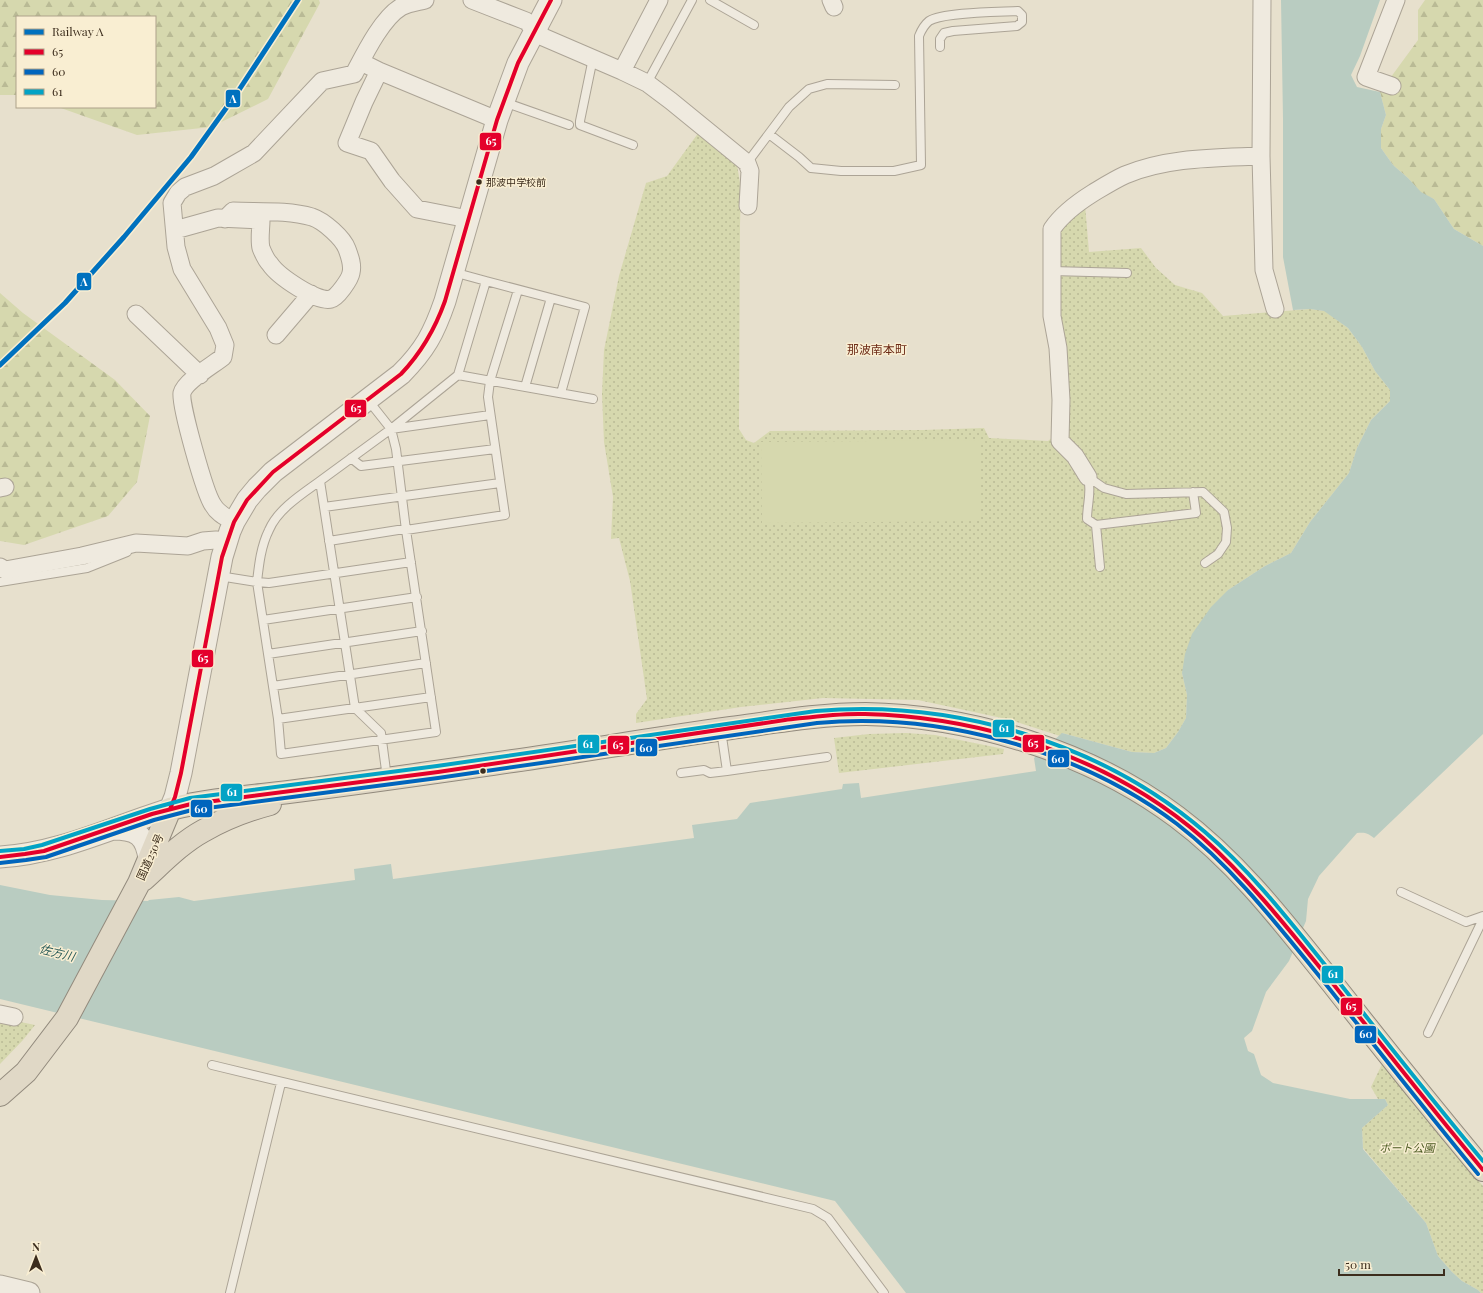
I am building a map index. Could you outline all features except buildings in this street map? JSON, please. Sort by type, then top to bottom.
[{"type":"highway","points":[[170,809],[201,802],[387,779],[794,719],[864,714],[922,718],[1008,736],[1042,746],[1100,771],[1160,805],[1203,838],[1251,884],[1483,1170]]},
{"type":"highway","points":[[139,883],[190,840],[203,831],[236,815],[313,789]]},
{"type":"highway","name":"国道250号","points":[[0,1095],[26,1072],[67,1018],[139,883],[170,809]]},
{"type":"street","points":[[234,522],[221,515],[212,505],[183,408],[182,393],[187,384],[223,357],[226,345],[218,328],[182,270],[176,247],[172,203],[178,193],[185,187],[214,176],[254,153],[322,81],[354,74],[384,23],[400,8],[425,0]]},
{"type":"street","points":[[472,0],[526,21],[543,37],[647,83],[747,163],[750,170],[748,206]]},
{"type":"street","points":[[0,857],[24,855],[47,850],[170,809],[175,797],[181,773],[218,576],[226,541],[234,522],[247,500],[273,472],[401,374],[417,359],[429,340],[438,322],[500,111],[518,63],[551,0]]},
{"type":"street","points":[[622,71],[659,0]]},
{"type":"street","points":[[1262,0],[1261,156],[1264,270],[1275,309]]},
{"type":"street","points":[[1392,86],[1366,77],[1396,0]]},
{"type":"street","points":[[361,62],[379,71],[500,111]]},
{"type":"street","points":[[379,71],[347,143],[371,151],[392,181],[416,209],[468,219]]},
{"type":"street","points":[[1088,477],[1075,456],[1060,441],[1060,377],[1058,348],[1052,316],[1052,229],[1060,218],[1083,199],[1107,184],[1126,175],[1167,163],[1202,159],[1261,156]]},
{"type":"street","points":[[175,230],[218,218],[226,219],[261,220],[261,247],[270,264],[290,281],[311,294],[323,299],[331,299],[336,297],[350,277],[352,264],[346,246],[339,235],[314,218],[291,214],[233,211],[226,219]]},
{"type":"street","points":[[276,335],[311,294]]},
{"type":"street","points":[[136,314],[200,374]]},
{"type":"street","points":[[0,567],[5,570],[13,569],[82,556],[136,542],[188,546],[203,541],[226,541]]},
{"type":"street","points":[[111,829],[124,829],[134,831],[139,834],[148,849],[149,859]]},
{"type":"street","points":[[0,1286],[29,1293]]},
{"type":"lane","points":[[647,83],[692,0]]},
{"type":"lane","points":[[710,0],[754,26]]},
{"type":"lane","points":[[769,134],[811,168],[841,171],[894,171],[921,165],[919,36],[922,28],[930,21],[945,15],[1018,11],[1022,15],[1022,22],[1016,26],[944,33],[940,39],[940,47]]},
{"type":"lane","points":[[593,58],[580,125],[633,145]]},
{"type":"lane","points":[[747,163],[789,107],[809,89],[827,84],[895,85]]},
{"type":"lane","points":[[500,111],[569,125]]},
{"type":"lane","points":[[1052,271],[1127,273]]},
{"type":"lane","points":[[453,272],[585,307],[561,393]]},
{"type":"lane","points":[[368,400],[391,429],[394,439],[436,732],[281,754],[278,719],[257,582],[259,562],[269,529],[277,517],[297,498],[391,429],[458,375],[486,281]]},
{"type":"lane","points":[[329,541],[505,515],[488,397],[490,381],[518,290]]},
{"type":"lane","points":[[525,387],[551,298]]},
{"type":"lane","points":[[458,375],[593,399]]},
{"type":"lane","points":[[391,429],[490,415]]},
{"type":"lane","points":[[352,458],[361,466],[495,449]]},
{"type":"lane","points":[[1088,477],[1091,488],[1087,504],[1087,519],[1096,524],[1196,513],[1194,492]]},
{"type":"lane","points":[[1088,477],[1104,488],[1126,494],[1202,492],[1224,512],[1227,528],[1226,542],[1218,554],[1205,563]]},
{"type":"lane","points":[[320,481],[355,708],[381,733],[387,779]]},
{"type":"lane","points":[[324,507],[500,483]]},
{"type":"lane","points":[[1096,524],[1100,567]]},
{"type":"lane","points":[[0,582],[87,568],[140,548],[170,545]]},
{"type":"lane","points":[[218,576],[269,583],[334,575],[411,562]]},
{"type":"lane","points":[[263,620],[416,597]]},
{"type":"lane","points":[[268,654],[422,631]]},
{"type":"lane","points":[[273,686],[426,663]]},
{"type":"lane","points":[[278,719],[431,697]]},
{"type":"lane","points":[[721,729],[727,771]]},
{"type":"lane","points":[[682,773],[704,770],[710,772],[727,771],[827,757]]},
{"type":"lane","points":[[1401,892],[1466,922],[1483,918]]},
{"type":"lane","points":[[1428,1033],[1483,918]]},
{"type":"lane","points":[[212,1065],[281,1083],[813,1209],[828,1218],[884,1293]]},
{"type":"lane","points":[[230,1293],[281,1083]]},
{"type":"green space","points":[[0,0],[319,0],[320,3],[268,99],[211,127],[137,135],[61,108],[156,108],[156,16],[16,16],[16,95],[0,95]]},
{"type":"green space","points":[[1425,0],[1483,0],[1483,246],[1454,229],[1434,199],[1421,193],[1408,178],[1393,165],[1381,148],[1381,129],[1386,115],[1380,92],[1418,40],[1418,10]]},
{"type":"green space","points":[[699,132],[737,165],[741,189],[739,429],[746,440],[754,443],[770,431],[984,428],[989,438],[1048,441],[1066,426],[1059,306],[1057,233],[1085,205],[1089,252],[1141,248],[1156,268],[1175,285],[1202,293],[1223,316],[1310,309],[1325,311],[1348,328],[1362,347],[1375,371],[1390,390],[1390,401],[1371,420],[1357,448],[1349,473],[1310,522],[1291,553],[1265,566],[1228,590],[1182,673],[1187,695],[1186,718],[1166,748],[1154,753],[1132,752],[1062,733],[1060,736],[1011,720],[918,700],[823,698],[741,707],[636,723],[636,714],[647,699],[630,581],[619,538],[611,539],[613,497],[604,442],[602,394],[604,350],[619,276],[646,183],[667,176]]},
{"type":"green space","points":[[0,293],[23,313],[115,380],[150,416],[137,482],[108,516],[24,545],[0,541]]},
{"type":"green space","points":[[980,440],[981,521],[762,523],[761,442]]},
{"type":"green space","points":[[906,733],[935,735],[1004,749],[1003,754],[839,773],[834,738],[869,734]]},
{"type":"green space","points":[[11,1020],[35,1025],[0,1064],[0,1024],[4,1021]]},
{"type":"green space","name":"ポート公園","points":[[1382,1064],[1483,1186],[1483,1293],[1462,1281],[1438,1256],[1426,1223],[1363,1148],[1362,1128],[1388,1105],[1385,1099],[1378,1099],[1371,1087]]},
{"type":"water","name":"佐方川","points":[[1281,0],[1380,0],[1360,56],[1351,75],[1357,87],[1380,92],[1386,115],[1381,129],[1381,148],[1393,165],[1421,192],[1434,199],[1454,229],[1483,246],[1483,734],[1374,838],[1366,833],[1357,833],[1319,876],[1308,899],[1306,921],[1289,961],[1266,992],[1252,1031],[1244,1038],[1248,1051],[1254,1054],[1261,1075],[1273,1083],[1350,1099],[1385,1099],[1388,1105],[1362,1128],[1363,1149],[1426,1223],[1438,1256],[1462,1281],[1481,1293],[906,1293],[835,1201],[0,999],[0,885],[50,895],[102,900],[148,901],[179,897],[194,901],[355,880],[354,869],[391,864],[393,879],[694,838],[692,825],[737,819],[750,803],[842,789],[843,784],[859,783],[861,798],[1036,771],[1034,758],[1062,733],[1132,752],[1154,753],[1166,748],[1186,718],[1187,695],[1182,673],[1185,654],[1192,634],[1211,607],[1228,590],[1265,566],[1291,553],[1310,522],[1349,473],[1357,448],[1371,420],[1390,401],[1390,390],[1375,371],[1362,347],[1348,328],[1324,311],[1310,309],[1293,310],[1283,257]]},
{"type":"rail line","name":"A","points":[[0,365],[65,303],[124,237],[191,157],[237,93],[298,0]]},
{"type":"transit line","name":"65","points":[[170,809],[175,797],[181,773],[222,557],[234,522],[247,500],[273,472],[401,374],[422,349],[437,321],[445,301],[497,120],[518,63],[551,0]]},
{"type":"transit line","name":"61","points":[[0,851],[24,849],[42,845],[150,809],[190,798],[437,766],[816,711],[868,709],[920,712],[972,720],[1022,733],[1072,751],[1119,773],[1164,800],[1205,832],[1239,864],[1271,899],[1483,1161]]},
{"type":"transit line","name":"65","points":[[0,857],[44,851],[152,814],[191,804],[438,772],[785,720],[835,715],[865,714],[910,717],[956,723],[1001,733],[1045,747],[1088,764],[1129,785],[1167,810],[1203,838],[1221,854],[1254,889],[1285,925],[1483,1170]]},
{"type":"transit line","name":"60","points":[[0,863],[46,857],[154,820],[192,810],[438,778],[817,723],[864,721],[911,724],[959,730],[1006,741],[1052,756],[1096,775],[1138,798],[1177,824],[1198,841],[1237,879],[1273,919],[1478,1174]]},
{"type":"place","name":"那波中学校前","points":[[479,182]]},
{"type":"district","name":"那波南本町","points":[[877,350]]}]
